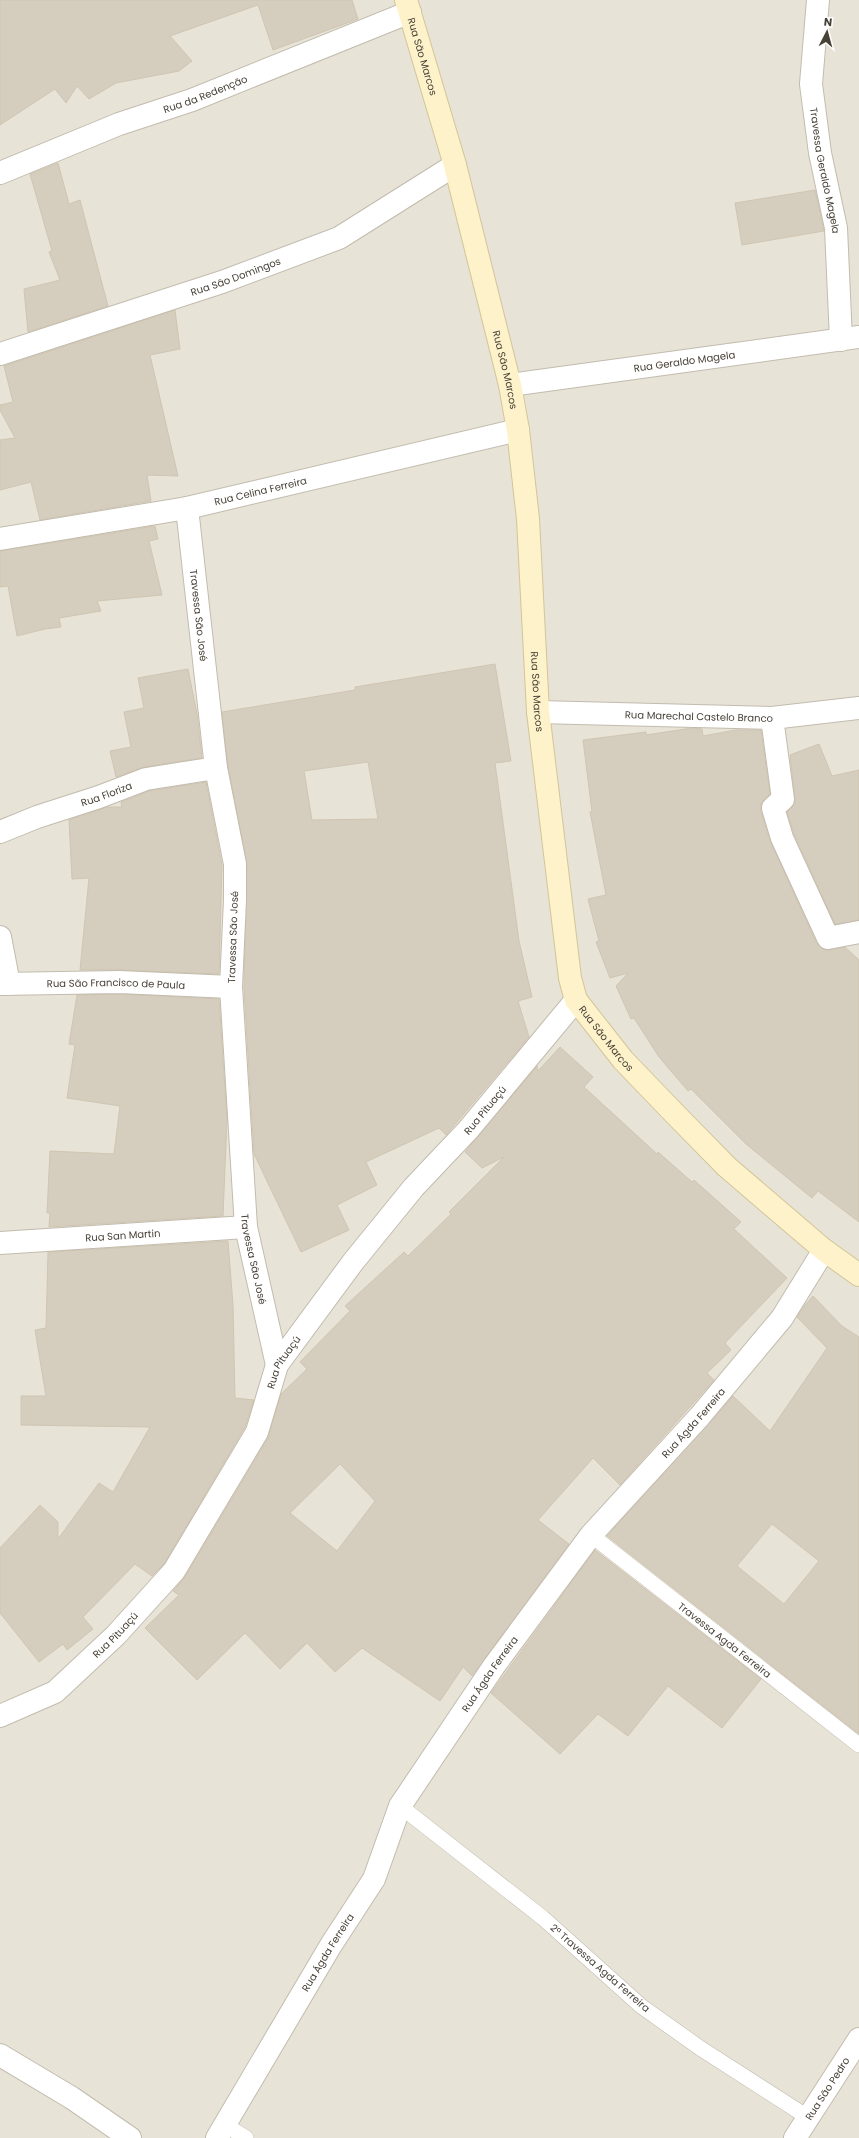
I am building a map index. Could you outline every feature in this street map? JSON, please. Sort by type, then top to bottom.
[{"type":"main road","name":"Rua São Marcos","points":[[408,6],[455,165],[510,385],[518,430],[528,519],[538,712],[570,978],[576,1000],[623,1060],[727,1167],[824,1250],[859,1275]]},
{"type":"street","name":"Travessa Geraldo Magela","points":[[818,0],[811,84],[820,154],[836,228],[850,339]]},
{"type":"street","name":"Rua da Redenção","points":[[0,173],[119,124],[192,100],[408,6]]},
{"type":"street","name":"Rua São Domingos","points":[[0,354],[222,282],[339,238],[455,165]]},
{"type":"street","name":"Rua Geraldo Magela","points":[[510,385],[850,339]]},
{"type":"street","name":"Rua Celina Ferreira","points":[[0,539],[187,508],[518,430]]},
{"type":"street","name":"Travessa São José","points":[[187,508],[216,768],[235,864],[231,987],[246,1227],[277,1365]]},
{"type":"street","name":"Rua Marechal Castelo Branco","points":[[538,712],[772,718],[859,708]]},
{"type":"street","points":[[772,718],[783,799],[773,808],[782,838],[828,938],[859,932]]},
{"type":"street","name":"Rua Floriza","points":[[0,832],[37,817],[99,797],[146,779],[216,768]]},
{"type":"street","points":[[0,937],[5,984]]},
{"type":"street","name":"Rua São Francisco de Paula","points":[[5,984],[119,982],[231,987]]},
{"type":"street","name":"Rua Pituaçú","points":[[0,1716],[55,1692],[116,1635],[174,1571],[257,1432],[277,1365],[353,1262],[414,1187],[468,1130],[576,1000]]},
{"type":"street","name":"Rua San Martin","points":[[0,1243],[246,1227]]},
{"type":"street","name":"Rua Ágda Ferreira","points":[[221,2131],[331,1945],[374,1879],[400,1806],[494,1666],[591,1535],[700,1416],[782,1318],[824,1250]]},
{"type":"street","name":"Rua São Pedro","points":[[795,2138],[859,2039]]},
{"type":"street","points":[[0,2055],[72,2098],[130,2138]]},
{"type":"lane","name":"Travessa Agda Ferreira","points":[[591,1535],[859,1745]]},
{"type":"lane","name":"2ª Travessa Agda Ferreira","points":[[400,1806],[543,1918],[642,2006],[700,2048],[809,2118]]},
{"type":"lane","points":[[221,2131],[246,2138]]},
{"type":"shaded area","points":[[0,0],[859,0],[859,2138],[0,2138]]},
{"type":"building","points":[[0,0],[352,0],[358,19],[273,50],[258,5],[170,36],[192,61],[179,71],[116,83],[89,99],[77,86],[66,103],[55,89],[0,125]]},
{"type":"building","points":[[58,163],[69,204],[80,200],[108,306],[28,332],[24,289],[60,280],[49,252],[52,251],[30,174]]},
{"type":"building","points":[[815,190],[824,231],[742,245],[735,203]]},
{"type":"building","points":[[175,310],[180,349],[150,355],[178,476],[147,475],[151,501],[40,520],[31,482],[0,490],[0,440],[15,438],[0,410],[0,405],[13,402],[4,366]]},
{"type":"building","points":[[155,526],[158,539],[149,541],[162,595],[97,601],[101,611],[59,618],[61,627],[45,629],[17,636],[8,586],[0,587],[0,551]]},
{"type":"building","points":[[495,664],[511,761],[495,763],[519,941],[532,997],[518,1001],[529,1037],[446,1135],[439,1128],[366,1162],[377,1185],[337,1205],[349,1230],[301,1252],[254,1154],[244,987],[247,864],[228,766],[222,712],[355,690],[355,687]],"holes":[[[368,762],[378,819],[312,820],[304,771]]]},
{"type":"building","points":[[188,669],[197,714],[202,758],[144,767],[116,777],[110,751],[131,747],[124,712],[144,708],[138,678]]},
{"type":"building","points":[[692,728],[702,729],[703,736],[736,730],[761,730],[770,794],[761,804],[761,811],[771,843],[817,944],[825,950],[845,947],[859,960],[859,1222],[818,1191],[812,1198],[746,1144],[691,1089],[688,1091],[659,1057],[634,1018],[631,1019],[616,986],[628,973],[610,978],[596,942],[599,941],[588,899],[606,895],[590,812],[592,812],[583,740],[646,732],[646,735]]},
{"type":"building","points":[[819,744],[832,776],[859,770],[859,920],[835,924],[794,834],[787,812],[795,804],[790,755]]},
{"type":"building","points":[[206,782],[222,865],[219,974],[80,970],[89,878],[72,879],[69,820],[107,807],[122,807],[121,802],[149,791]]},
{"type":"building","points":[[119,994],[219,999],[227,1119],[223,1216],[49,1227],[50,1213],[47,1213],[50,1151],[114,1154],[120,1106],[67,1098],[75,1045],[69,1044],[77,995]]},
{"type":"building","points":[[560,1047],[593,1077],[584,1087],[657,1154],[658,1152],[692,1182],[694,1180],[741,1222],[734,1229],[787,1278],[725,1343],[731,1350],[707,1373],[714,1380],[620,1485],[593,1458],[538,1520],[569,1544],[472,1676],[463,1667],[440,1701],[362,1648],[335,1672],[307,1643],[280,1669],[245,1633],[197,1680],[145,1628],[179,1595],[173,1591],[185,1577],[268,1438],[281,1394],[307,1369],[300,1362],[350,1311],[345,1306],[404,1252],[408,1256],[451,1214],[449,1212],[504,1157],[482,1168],[465,1152],[537,1066],[538,1071]],"holes":[[[340,1464],[375,1501],[337,1551],[290,1513]]]},
{"type":"building","points":[[228,1241],[233,1305],[235,1398],[254,1400],[245,1427],[164,1564],[152,1576],[135,1564],[83,1617],[93,1629],[67,1650],[63,1644],[39,1662],[0,1613],[0,1548],[40,1505],[58,1522],[58,1539],[99,1483],[113,1492],[150,1427],[21,1425],[21,1396],[46,1396],[35,1330],[46,1328],[48,1252]]},
{"type":"building","points":[[813,1296],[842,1326],[859,1337],[859,1734],[607,1536],[733,1396],[770,1431],[827,1348],[797,1317]],"holes":[[[772,1524],[819,1561],[784,1604],[737,1566]]]},
{"type":"building","points":[[595,1550],[761,1679],[722,1728],[668,1686],[628,1736],[598,1714],[560,1754],[491,1693]]}]
